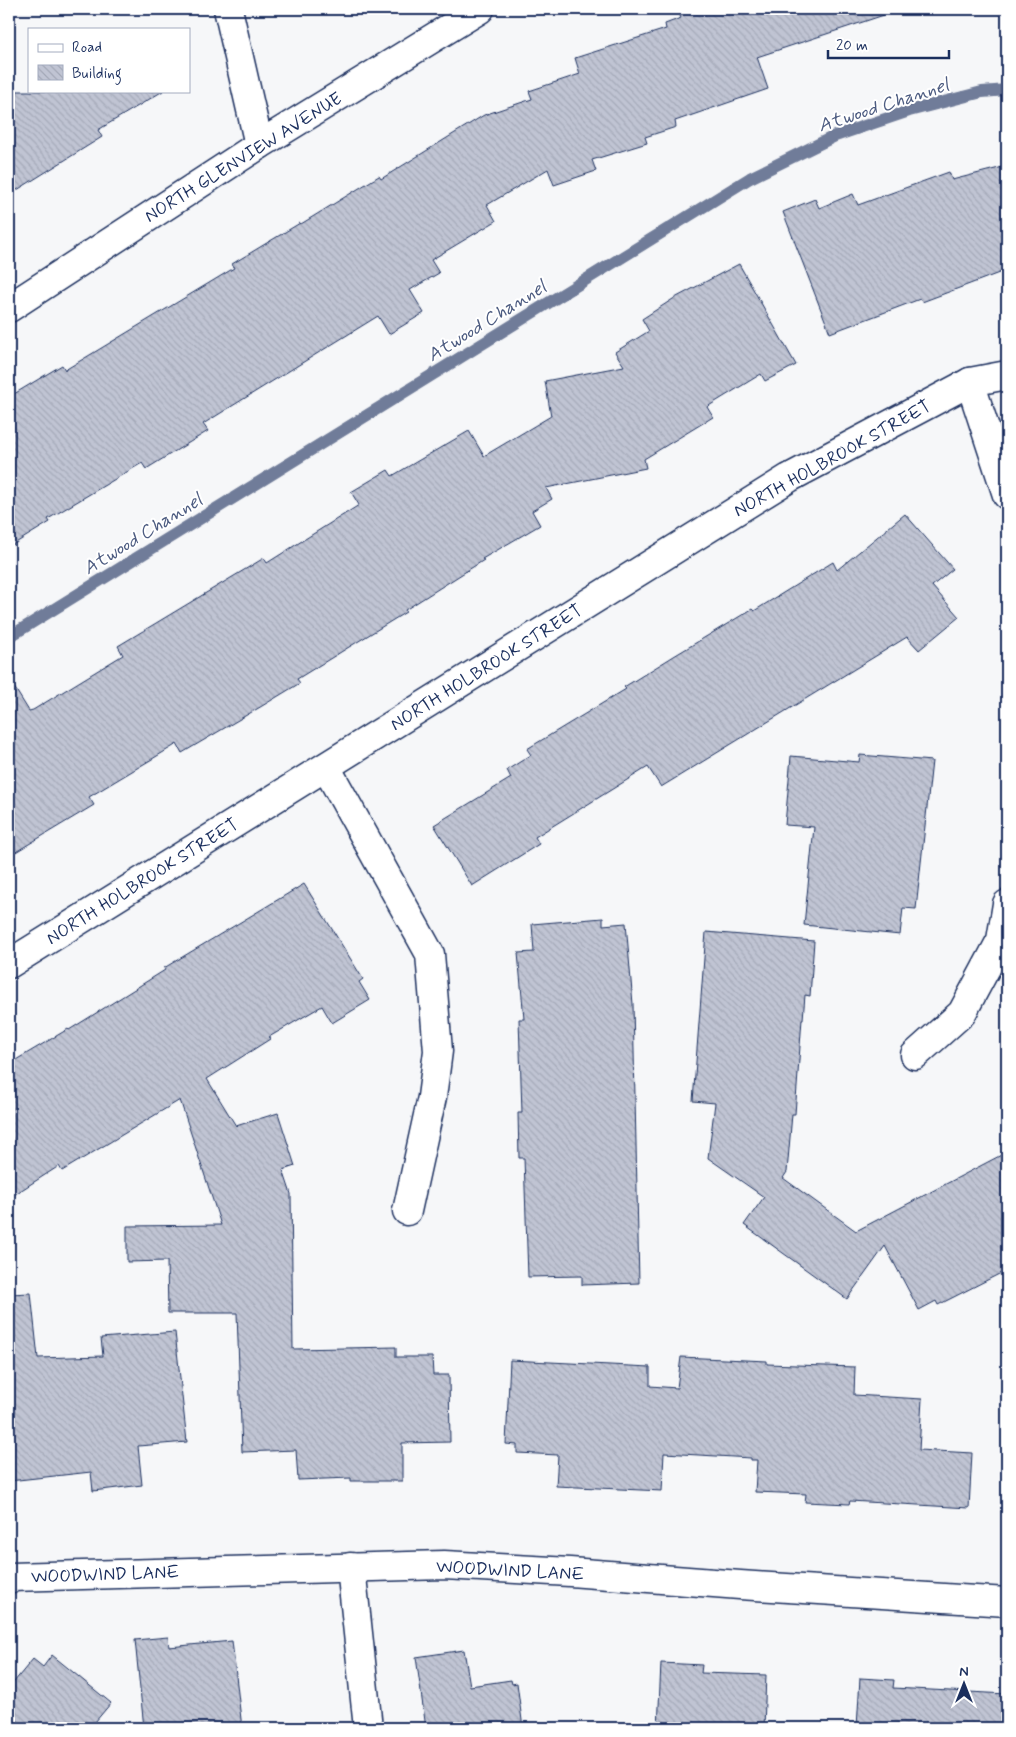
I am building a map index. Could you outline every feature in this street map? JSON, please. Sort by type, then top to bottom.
[{"type":"street","points":[[228,9],[259,145]]},
{"type":"street","name":"NORTH GLENVIEW AVENUE","points":[[9,308],[259,145],[480,9]]},
{"type":"street","name":"NORTH HOLBROOK STREET","points":[[9,964],[790,478],[970,382],[1007,375]]},
{"type":"street","points":[[970,382],[1007,495]]},
{"type":"street","points":[[326,767],[430,954],[438,1052],[432,1097],[407,1211]]},
{"type":"street","points":[[915,1056],[962,1012],[1001,940],[1007,904]]},
{"type":"street","name":"WOODWIND LANE","points":[[10,1578],[444,1565],[570,1572],[740,1586],[1007,1602]]},
{"type":"street","points":[[351,1567],[368,1728]]},
{"type":"building","points":[[677,9],[883,9],[884,15],[757,57],[768,89],[675,121],[676,127],[645,137],[647,143],[592,160],[596,171],[554,185],[548,169],[487,205],[496,221],[431,260],[439,273],[410,290],[424,313],[389,334],[378,316],[203,424],[208,431],[146,469],[142,463],[48,519],[50,522],[9,547],[9,397],[62,365],[65,370],[234,268],[232,264],[379,176],[381,179],[484,115],[532,99],[529,91],[580,74],[575,58],[666,29],[665,24],[681,18]]},
{"type":"building","points":[[9,91],[161,92],[98,130],[102,137],[9,195]]},
{"type":"building","points":[[1007,166],[1007,270],[922,302],[920,299],[830,333],[783,212],[815,199],[819,208],[853,194],[858,205],[949,172],[952,180]]},
{"type":"building","points":[[739,264],[796,365],[765,381],[761,374],[707,407],[713,417],[644,459],[646,468],[546,488],[552,499],[532,511],[540,525],[482,559],[484,560],[405,610],[406,612],[297,679],[300,683],[262,706],[182,753],[177,744],[89,797],[94,805],[9,856],[9,679],[29,711],[33,710],[123,655],[118,646],[264,558],[267,563],[359,505],[351,492],[388,470],[392,476],[469,431],[484,456],[551,416],[545,381],[624,366],[615,352],[649,331],[642,319],[673,299]]},
{"type":"building","points":[[905,514],[953,569],[932,586],[959,617],[919,650],[907,637],[661,787],[648,767],[535,837],[539,844],[472,886],[434,825],[511,778],[507,770],[531,755],[527,749],[626,689],[624,687],[674,656],[752,609],[754,611],[833,562],[837,570]]},
{"type":"building","points":[[860,755],[932,761],[916,909],[903,908],[900,935],[804,925],[814,827],[785,825],[791,756],[859,762]]},
{"type":"building","points":[[304,884],[363,979],[359,982],[370,1000],[332,1023],[322,1006],[269,1037],[270,1039],[207,1079],[236,1126],[278,1113],[295,1166],[283,1170],[291,1194],[293,1349],[396,1347],[396,1357],[432,1357],[433,1375],[449,1375],[450,1442],[402,1443],[402,1481],[351,1481],[351,1478],[298,1480],[296,1450],[242,1452],[237,1313],[168,1313],[167,1261],[127,1262],[127,1226],[221,1225],[180,1100],[62,1171],[59,1166],[9,1198],[9,1064],[69,1030],[165,970],[164,968]]},
{"type":"building","points":[[603,918],[603,925],[626,923],[633,1004],[639,1283],[582,1285],[582,1276],[528,1277],[524,1158],[519,1158],[518,1113],[522,1113],[519,1019],[524,1019],[518,953],[534,952],[532,924]]},
{"type":"building","points":[[706,932],[814,941],[810,996],[805,995],[802,1019],[795,1114],[792,1114],[787,1172],[783,1178],[856,1231],[1007,1152],[1007,1270],[938,1305],[936,1301],[919,1310],[885,1246],[847,1299],[744,1225],[764,1197],[708,1158],[715,1103],[693,1101]]},
{"type":"building","points":[[31,1293],[38,1358],[103,1356],[101,1338],[175,1332],[187,1442],[138,1446],[142,1485],[93,1491],[91,1472],[9,1481],[9,1294]]},
{"type":"building","points":[[681,1357],[767,1361],[767,1364],[855,1367],[854,1395],[922,1399],[919,1450],[972,1453],[969,1508],[850,1501],[849,1504],[805,1502],[806,1494],[755,1492],[757,1460],[751,1460],[751,1458],[664,1453],[662,1491],[556,1486],[558,1455],[517,1453],[517,1445],[506,1444],[510,1360],[650,1367],[650,1386],[677,1388]]},
{"type":"building","points":[[168,1637],[169,1647],[232,1641],[242,1728],[144,1728],[135,1640]]},
{"type":"building","points":[[464,1650],[470,1686],[511,1680],[512,1684],[517,1683],[523,1728],[426,1728],[416,1657]]},
{"type":"building","points":[[52,1655],[111,1703],[90,1728],[9,1728],[9,1688],[33,1659],[43,1667]]},
{"type":"building","points":[[661,1663],[702,1665],[701,1673],[766,1675],[764,1728],[658,1728]]},
{"type":"building","points":[[860,1678],[894,1680],[893,1688],[1007,1694],[1007,1728],[857,1727]]},
{"type":"waterway","name":"Atwood Channel","points":[[9,637],[750,178],[835,136],[909,111],[982,92],[1007,90]]}]
